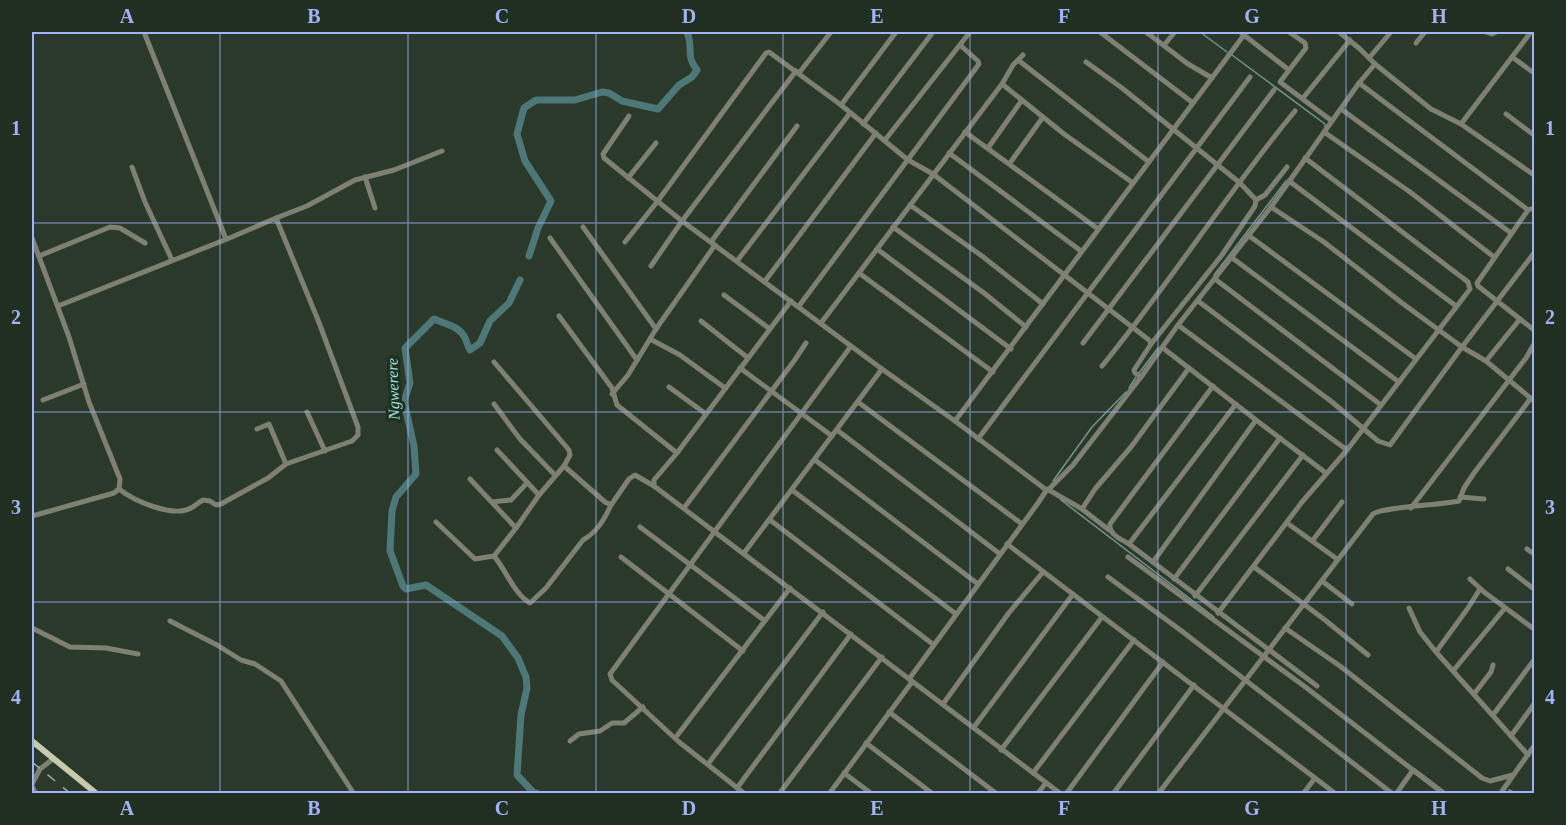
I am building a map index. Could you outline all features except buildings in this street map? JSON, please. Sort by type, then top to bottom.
[{"type":"main road","points":[[32,741],[97,794]]},
{"type":"street","points":[[144,32],[226,239]]},
{"type":"street","points":[[651,266],[682,221],[797,72],[831,32]]},
{"type":"street","points":[[841,105],[896,32]]},
{"type":"street","points":[[863,124],[933,32]]},
{"type":"street","points":[[885,141],[970,32]]},
{"type":"street","points":[[1100,32],[1193,103]]},
{"type":"street","points":[[1146,32],[1212,78]]},
{"type":"street","points":[[1164,45],[1175,32]]},
{"type":"street","points":[[1289,32],[1306,46],[1280,82],[1332,121]]},
{"type":"street","points":[[1339,32],[1431,109],[1461,124],[1534,176]]},
{"type":"street","points":[[1369,58],[1389,34],[1382,32]]},
{"type":"street","points":[[1416,43],[1425,32]]},
{"type":"street","points":[[1486,32],[1492,34],[1496,32]]},
{"type":"street","points":[[1461,124],[1532,32]]},
{"type":"street","points":[[955,420],[1011,349],[1081,251],[1212,78],[1242,33],[1289,70]]},
{"type":"street","points":[[1303,98],[1350,40]]},
{"type":"street","points":[[799,306],[979,64],[960,45]]},
{"type":"street","points":[[625,242],[766,53],[772,53],[908,160],[933,174],[1088,291],[1134,327],[1151,344]]},
{"type":"street","points":[[821,323],[1023,55]]},
{"type":"street","points":[[1512,57],[1534,73]]},
{"type":"street","points":[[1018,60],[1149,162]]},
{"type":"street","points":[[1086,62],[1240,183],[1256,200]]},
{"type":"street","points":[[829,794],[1043,495],[1072,465],[1141,377],[1375,64]]},
{"type":"street","points":[[978,439],[1250,77]]},
{"type":"street","points":[[1359,83],[1532,208],[1511,233],[1477,284],[1534,330]]},
{"type":"street","points":[[1002,84],[1133,183]]},
{"type":"street","points":[[1083,343],[1274,90]]},
{"type":"street","points":[[988,148],[1022,100]]},
{"type":"street","points":[[1341,109],[1511,233]]},
{"type":"street","points":[[1102,366],[1134,327],[1295,111]]},
{"type":"street","points":[[737,261],[850,113]]},
{"type":"street","points":[[1506,114],[1534,135]]},
{"type":"street","points":[[629,116],[603,154],[604,158],[628,178],[682,221],[1047,490],[1082,509],[1317,686]]},
{"type":"street","points":[[1010,163],[1043,117]]},
{"type":"street","points":[[612,394],[637,360],[713,243],[797,126]]},
{"type":"street","points":[[965,132],[1098,229]]},
{"type":"street","points":[[1324,132],[1410,192],[1494,257]]},
{"type":"street","points":[[765,281],[876,134]]},
{"type":"street","points":[[628,178],[656,143]]},
{"type":"street","points":[[58,306],[308,206],[365,177],[394,170],[442,151]]},
{"type":"street","points":[[949,153],[1081,251]]},
{"type":"street","points":[[1218,613],[1470,289],[1468,282],[1305,158]]},
{"type":"street","points":[[132,167],[145,202],[172,260]]},
{"type":"street","points":[[1256,200],[1265,195],[1287,167]]},
{"type":"street","points":[[365,177],[375,208]]},
{"type":"street","points":[[1289,181],[1456,306]]},
{"type":"street","points":[[1141,377],[1134,370],[1151,344],[1222,255],[1255,206],[1256,200]]},
{"type":"street","points":[[910,205],[982,256],[1043,304]]},
{"type":"street","points":[[1158,794],[1244,679],[1377,511],[1457,502],[1474,473],[1533,400],[1486,362],[1439,330],[1324,242],[1270,207]]},
{"type":"street","points":[[119,489],[128,496],[157,508],[185,510],[193,508],[203,500],[216,505],[221,504],[268,478],[286,464],[352,441],[358,435],[358,427],[318,320],[276,218]]},
{"type":"street","points":[[39,256],[110,226],[120,228],[145,243]]},
{"type":"street","points":[[583,227],[656,329]]},
{"type":"street","points":[[893,227],[984,293],[1026,327]]},
{"type":"street","points":[[1248,235],[1416,359]]},
{"type":"street","points":[[32,238],[117,470],[120,479],[119,489]]},
{"type":"street","points":[[549,238],[637,360]]},
{"type":"street","points":[[877,249],[1011,349]]},
{"type":"street","points":[[1198,301],[1378,441],[1390,445],[1534,253]]},
{"type":"street","points":[[1231,257],[1399,382]]},
{"type":"street","points":[[859,273],[993,372]]},
{"type":"street","points":[[1215,279],[1381,405]]},
{"type":"street","points":[[724,295],[770,329]]},
{"type":"street","points":[[654,486],[654,480],[677,453],[791,301]]},
{"type":"street","points":[[559,316],[612,388],[617,405],[677,453]]},
{"type":"street","points":[[1486,362],[1520,319]]},
{"type":"street","points":[[701,321],[747,358]]},
{"type":"street","points":[[1178,325],[1347,450]]},
{"type":"street","points":[[650,339],[680,355],[725,388]]},
{"type":"street","points":[[684,508],[806,343]]},
{"type":"street","points":[[1411,508],[1534,344]]},
{"type":"street","points":[[745,794],[676,737],[610,676],[851,346]]},
{"type":"street","points":[[1163,348],[1326,472]]},
{"type":"street","points":[[436,522],[475,559],[494,556],[539,495],[564,466],[570,455],[569,450],[494,362]]},
{"type":"street","points":[[740,368],[832,436]]},
{"type":"street","points":[[1082,509],[1189,368]]},
{"type":"street","points":[[744,553],[882,369]]},
{"type":"street","points":[[44,400],[84,384]]},
{"type":"street","points":[[1110,530],[1110,524],[1213,386]]},
{"type":"street","points":[[669,387],[706,414]]},
{"type":"street","points":[[858,402],[1022,524]]},
{"type":"street","points":[[494,404],[520,439],[555,475]]},
{"type":"street","points":[[1129,544],[1236,404]]},
{"type":"street","points":[[307,412],[325,451]]},
{"type":"street","points":[[1153,562],[1256,420]]},
{"type":"street","points":[[257,429],[269,424],[286,464]]},
{"type":"street","points":[[837,430],[1000,554]]},
{"type":"street","points":[[1174,579],[1281,438]]},
{"type":"street","points":[[497,450],[539,495]]},
{"type":"street","points":[[1195,596],[1303,455]]},
{"type":"street","points":[[815,460],[978,584]]},
{"type":"street","points":[[564,466],[604,502],[612,506]]},
{"type":"street","points":[[494,556],[520,593],[530,603],[546,588],[583,540],[604,521],[629,479],[635,475],[654,486],[715,531],[1061,794]]},
{"type":"street","points":[[470,478],[516,528]]},
{"type":"street","points":[[492,502],[511,500],[527,483]]},
{"type":"street","points":[[32,516],[119,489]]},
{"type":"street","points":[[792,490],[956,614]]},
{"type":"street","points":[[1460,497],[1484,499]]},
{"type":"street","points":[[1313,540],[1342,502]]},
{"type":"street","points":[[770,520],[934,645]]},
{"type":"street","points":[[1287,523],[1313,540],[1337,560]]},
{"type":"street","points":[[640,527],[765,621]]},
{"type":"street","points":[[1008,544],[1336,794]]},
{"type":"street","points":[[1527,549],[1534,554]]},
{"type":"street","points":[[621,557],[743,651]]},
{"type":"street","points":[[1128,557],[1263,656],[1444,794]]},
{"type":"street","points":[[1254,567],[1368,655]]},
{"type":"street","points":[[1508,568],[1534,589]]},
{"type":"street","points":[[943,704],[1008,614],[1042,572]]},
{"type":"street","points":[[1108,577],[1394,794],[1413,770]]},
{"type":"street","points":[[1470,579],[1534,629]]},
{"type":"street","points":[[1322,581],[1352,604]]},
{"type":"street","points":[[676,737],[790,588]]},
{"type":"street","points":[[1436,652],[1480,589]]},
{"type":"street","points":[[974,727],[1073,594]]},
{"type":"street","points":[[1409,608],[1420,632],[1436,652],[1528,755]]},
{"type":"street","points":[[1454,671],[1505,608]]},
{"type":"street","points":[[708,764],[823,612]]},
{"type":"street","points":[[1001,750],[1102,617]]},
{"type":"street","points":[[170,621],[182,625],[241,660],[255,664],[281,681],[354,794]]},
{"type":"street","points":[[32,628],[70,647],[106,648],[138,654]]},
{"type":"street","points":[[1286,628],[1357,680],[1482,778],[1490,781],[1513,776]]},
{"type":"street","points":[[737,788],[851,634]]},
{"type":"street","points":[[1033,773],[1134,640]]},
{"type":"street","points":[[779,794],[882,657]]},
{"type":"street","points":[[1493,715],[1534,660]]},
{"type":"street","points":[[1066,794],[1163,662]]},
{"type":"street","points":[[1473,694],[1491,672],[1492,665]]},
{"type":"street","points":[[1113,794],[1194,685]]},
{"type":"street","points":[[1511,736],[1534,704]]},
{"type":"street","points":[[570,741],[579,734],[600,731],[612,723],[624,723],[643,707]]},
{"type":"street","points":[[889,712],[997,794]]},
{"type":"street","points":[[866,743],[933,794]]},
{"type":"street","points":[[1500,794],[1534,746]]},
{"type":"street","points":[[36,794],[32,785],[33,776],[53,759]]},
{"type":"street","points":[[844,773],[872,794]]},
{"type":"street","points":[[1303,794],[1315,778]]},
{"type":"street","points":[[1038,794],[1046,783]]},
{"type":"waterway","name":"Ngwerere","points":[[529,256],[538,228],[551,201],[525,161],[517,134],[524,108],[536,100],[575,100],[602,92],[609,93],[622,101],[658,109],[679,85],[692,77],[697,70],[691,60],[687,32]]},
{"type":"waterway","points":[[1200,32],[1227,52]]},
{"type":"waterway","points":[[1232,55],[1325,124],[1325,127]]},
{"type":"waterway","points":[[1214,275],[1286,181]]},
{"type":"waterway","name":"Ngwerere","points":[[520,280],[509,303],[490,321],[480,343],[470,350],[464,336],[458,330],[434,319],[405,348],[410,383],[404,401],[414,446],[416,474],[396,497],[392,511],[390,551],[406,589],[426,585],[502,636],[518,658],[526,677],[527,688],[521,715],[517,775],[533,792],[538,794]]},
{"type":"waterway","points":[[1139,373],[1158,348]]},
{"type":"waterway","points":[[1129,388],[1136,377]]},
{"type":"waterway","points":[[1053,481],[1092,427],[1126,392]]},
{"type":"waterway","points":[[1061,500],[1214,617]]},
{"type":"waterway","points":[[1415,769],[1448,794]]},
{"type":"waterway","points":[[1509,790],[1518,794]]},
{"type":"railway","points":[[32,762],[71,794]]}]
